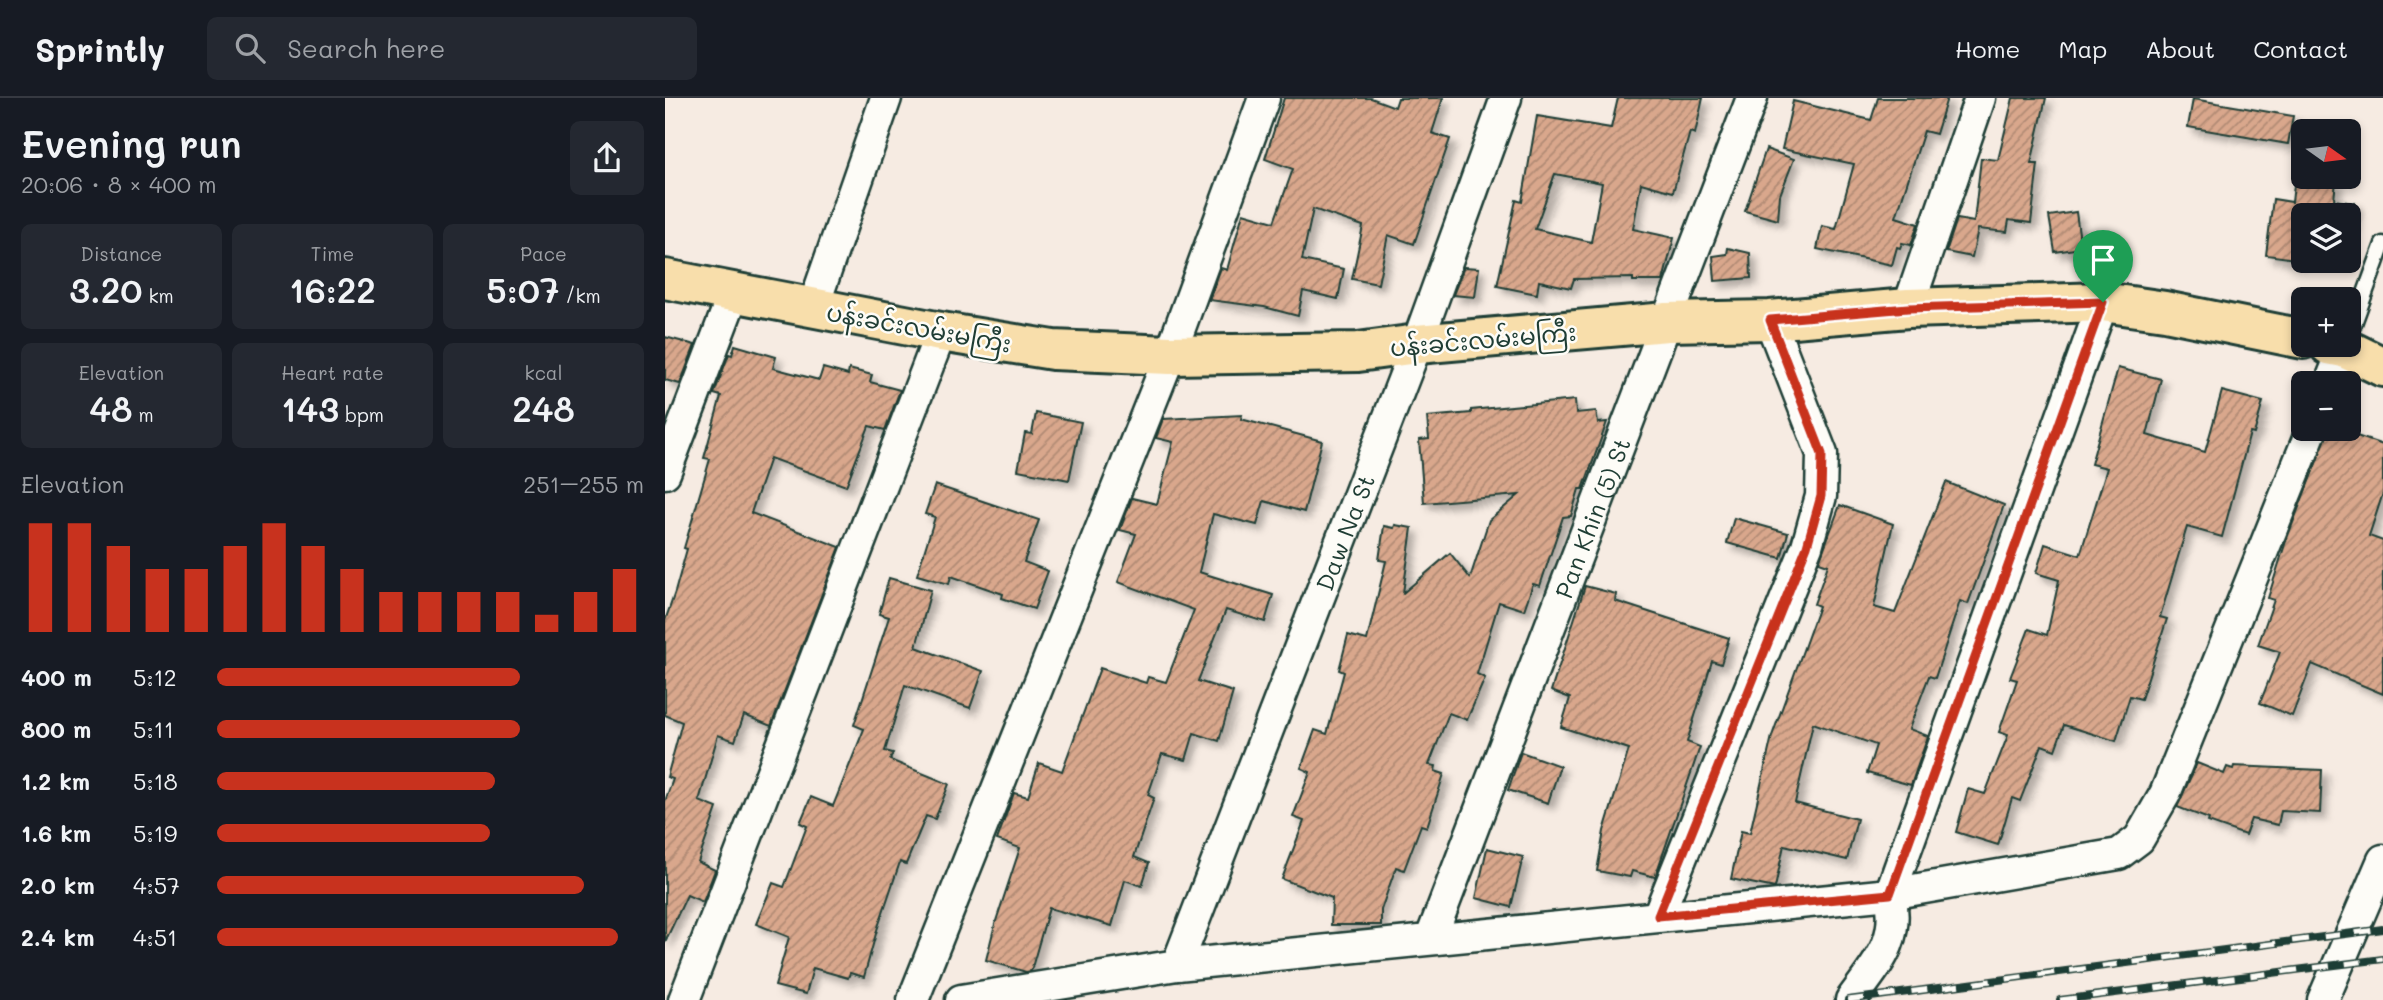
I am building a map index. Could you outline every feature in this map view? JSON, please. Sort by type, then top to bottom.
[{"type":"main road","name":"ပန်းခင်းလမ်းမကြီး","points":[[665,279],[941,332],[1053,350],[1170,355],[1358,352],[1417,344],[1667,323],[1770,320],[1908,308],[2103,302],[2165,311],[2291,337]]},
{"type":"main road","points":[[2361,354],[2383,366]]},
{"type":"street","points":[[813,308],[886,98]]},
{"type":"street","points":[[913,1000],[1170,355],[1264,98]]},
{"type":"street","name":"Daw Na St","points":[[1177,965],[1417,344],[1506,98]]},
{"type":"street","name":"Pan Khin (5) St","points":[[1431,938],[1752,98]]},
{"type":"street","points":[[1908,308],[1980,98]]},
{"type":"street","points":[[665,473],[734,292]]},
{"type":"street","points":[[1851,1000],[1879,961],[1892,936],[1894,920],[1890,894],[2103,302]]},
{"type":"street","points":[[1658,916],[1807,546],[1821,496],[1822,454],[1770,320]]},
{"type":"street","points":[[684,1000],[941,332]]},
{"type":"street","points":[[961,1000],[1177,965],[1890,894],[2119,854],[2139,839],[2165,794],[2307,441]]},
{"type":"street","points":[[2323,1000],[2383,860]]},
{"type":"lane","points":[[2361,298],[2383,244]]},
{"type":"building","points":[[1284,98],[1371,98],[1395,107],[1398,98],[1443,98],[1432,133],[1450,139],[1414,244],[1388,235],[1378,284],[1352,279],[1363,226],[1313,209],[1302,260],[1344,269],[1338,299],[1303,291],[1298,316],[1264,307],[1209,300],[1221,268],[1227,270],[1243,213],[1274,222],[1293,169],[1265,159]]},
{"type":"building","points":[[1618,98],[1703,98],[1695,134],[1690,132],[1673,192],[1641,183],[1633,229],[1674,238],[1663,281],[1633,281],[1633,278],[1574,279],[1571,288],[1539,281],[1537,294],[1497,286],[1516,200],[1522,202],[1537,116],[1611,128]],"holes":[[[1555,174],[1602,183],[1591,242],[1535,229]]]},
{"type":"building","points":[[1878,98],[1947,98],[1936,134],[1924,131],[1896,217],[1918,224],[1911,245],[1902,243],[1900,248],[1897,247],[1892,265],[1817,249],[1822,226],[1836,229],[1854,164],[1782,149],[1793,101],[1871,120]]},
{"type":"building","points":[[2013,98],[2046,98],[2031,164],[2038,164],[2031,223],[2009,220],[2007,232],[1978,229],[1972,257],[1946,252],[1957,219],[1974,222],[1981,158],[1998,160]]},
{"type":"building","points":[[2193,99],[2293,116],[2288,144],[2188,127]]},
{"type":"building","points":[[1766,149],[1794,159],[1780,195],[1778,220],[1745,211]]},
{"type":"building","points":[[2294,189],[2335,189],[2334,200],[2355,203],[2291,203],[2291,258],[2266,255],[2273,199],[2292,202]]},
{"type":"building","points":[[2076,212],[2081,248],[2055,252],[2049,216]]},
{"type":"building","points":[[1728,248],[1750,253],[1751,278],[1715,281],[1713,256],[1727,254]]},
{"type":"building","points":[[1464,267],[1479,268],[1475,297],[1453,295]]},
{"type":"building","points":[[665,337],[695,345],[680,384],[665,380]]},
{"type":"building","points":[[735,345],[776,357],[773,368],[819,380],[823,368],[848,375],[849,369],[872,375],[870,382],[900,390],[885,430],[869,426],[846,486],[770,458],[751,513],[840,547],[771,726],[744,715],[735,741],[718,735],[699,801],[717,808],[698,862],[715,870],[703,902],[687,895],[665,942],[665,801],[673,779],[667,777],[682,722],[665,715],[665,621],[710,459],[704,458],[721,396],[714,394]]},
{"type":"building","points":[[2118,368],[2161,379],[2147,435],[2205,452],[2222,391],[2263,402],[2254,434],[2250,433],[2222,537],[2187,527],[2160,617],[2167,619],[2141,699],[2130,696],[2116,741],[2064,725],[2055,750],[2042,745],[2020,801],[2012,798],[1998,845],[1956,832],[1968,789],[1985,794],[2008,735],[1999,732],[2017,680],[2010,678],[2029,629],[2047,635],[2059,580],[2036,573],[2045,544],[2080,555],[2107,468],[2091,464]]},
{"type":"building","points":[[1575,400],[1576,413],[1596,411],[1598,423],[1607,422],[1583,489],[1579,489],[1571,516],[1563,517],[1540,586],[1533,584],[1524,610],[1499,602],[1477,674],[1485,678],[1467,720],[1449,713],[1429,765],[1436,766],[1435,771],[1444,774],[1427,827],[1421,825],[1404,870],[1396,867],[1381,910],[1381,925],[1331,925],[1332,898],[1282,879],[1304,821],[1293,817],[1310,772],[1301,768],[1315,730],[1327,734],[1344,672],[1339,670],[1348,635],[1367,640],[1386,561],[1379,560],[1384,526],[1412,528],[1403,593],[1450,553],[1470,578],[1489,520],[1519,495],[1424,503],[1419,440],[1429,439],[1427,417]]},
{"type":"building","points":[[1036,413],[1081,422],[1069,480],[1018,470],[1025,433],[1032,434]]},
{"type":"building","points":[[1242,415],[1241,419],[1322,441],[1304,512],[1264,501],[1257,525],[1213,514],[1199,572],[1273,595],[1265,622],[1226,610],[1198,681],[1233,692],[1219,741],[1194,733],[1186,760],[1162,754],[1148,795],[1154,798],[1134,857],[1149,863],[1142,886],[1125,880],[1112,926],[1049,908],[1031,971],[1026,972],[986,960],[1020,848],[997,840],[1014,793],[1028,797],[1039,763],[1062,771],[1100,668],[1146,683],[1148,677],[1166,682],[1194,610],[1118,582],[1136,534],[1120,530],[1132,498],[1157,504],[1173,442],[1156,438],[1163,419]]},
{"type":"building","points":[[2361,438],[2383,445],[2383,493],[2369,536],[2383,541],[2383,694],[2312,664],[2292,716],[2260,703],[2280,652],[2258,645],[2274,600],[2268,598],[2286,541],[2324,441],[2361,441]]},
{"type":"building","points":[[1946,482],[2004,505],[1968,604],[1960,601],[1935,678],[1929,676],[1909,729],[1928,736],[1911,785],[1867,773],[1876,745],[1813,723],[1795,803],[1857,819],[1847,860],[1784,845],[1775,888],[1731,879],[1741,831],[1750,833],[1772,736],[1819,606],[1814,604],[1828,565],[1819,562],[1840,505],[1893,524],[1874,607],[1895,613]]},
{"type":"building","points":[[935,485],[1039,520],[1024,562],[1048,571],[1034,609],[1002,598],[1003,594],[951,576],[949,584],[917,575],[935,517],[925,514]]},
{"type":"building","points":[[1734,518],[1788,533],[1781,558],[1727,543]]},
{"type":"building","points":[[889,578],[931,590],[916,647],[983,671],[970,708],[905,685],[885,751],[893,753],[890,760],[949,784],[935,819],[926,816],[906,864],[900,862],[864,977],[850,973],[848,978],[813,968],[806,994],[775,986],[789,937],[756,924],[773,883],[784,887],[807,826],[800,823],[811,797],[833,806],[864,729],[854,725],[889,617],[879,614]]},
{"type":"building","points":[[1585,586],[1616,594],[1615,601],[1729,638],[1721,664],[1712,661],[1687,742],[1700,747],[1655,877],[1632,871],[1630,877],[1597,871],[1604,831],[1629,749],[1561,727],[1570,698],[1551,691]]},
{"type":"building","points":[[1521,752],[1560,766],[1548,803],[1508,790]]},
{"type":"building","points":[[2197,763],[2224,774],[2227,767],[2233,769],[2234,766],[2322,770],[2320,813],[2281,811],[2278,825],[2251,819],[2245,835],[2208,822],[2209,819],[2177,807]]},
{"type":"building","points":[[1487,848],[1523,857],[1511,907],[1476,898]]},
{"type":"railway","points":[[1848,1000],[2383,929]]},
{"type":"railway","points":[[2060,1000],[2383,959]]},
{"type":"route","points":[[2103,302],[1890,894],[1658,916],[1807,546],[1821,496],[1822,454],[1770,320],[1908,308],[2103,302]]}]
